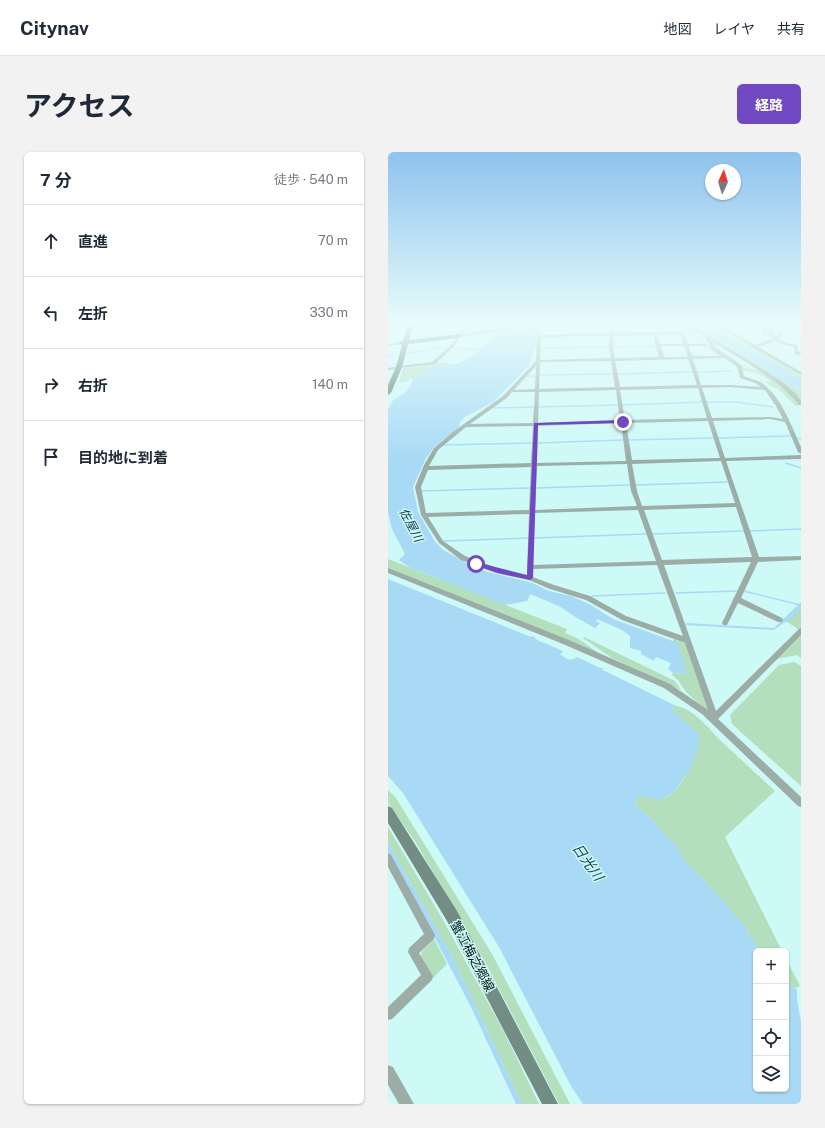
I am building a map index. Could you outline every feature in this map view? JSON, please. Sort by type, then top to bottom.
[{"type":"main road","points":[[388,382],[394,368]]},
{"type":"main road","points":[[388,393],[394,368]]},
{"type":"main road","name":"蟹江梅之郷線","points":[[388,812],[452,916],[550,1104]]},
{"type":"street","points":[[531,368],[511,391],[495,405],[436,449],[418,487],[424,515],[441,542],[454,554],[476,564],[498,571],[530,578],[552,587],[588,598],[624,618],[688,641]]},
{"type":"street","points":[[530,578],[538,368]]},
{"type":"street","points":[[615,368],[634,491],[712,708],[713,719]]},
{"type":"street","points":[[693,368],[756,559],[725,623]]},
{"type":"street","points":[[740,368],[742,377],[746,380],[758,382],[761,389]]},
{"type":"street","points":[[757,368],[779,382],[793,394],[801,404]]},
{"type":"street","points":[[791,368],[801,374]]},
{"type":"street","points":[[511,391],[699,386],[734,386],[761,389],[775,398],[801,452]]},
{"type":"street","points":[[465,426],[770,418],[786,421]]},
{"type":"street","points":[[426,468],[801,457]]},
{"type":"street","points":[[424,515],[738,505]]},
{"type":"street","points":[[531,567],[801,558]]},
{"type":"street","points":[[388,570],[566,642],[667,686],[705,712],[801,803]]},
{"type":"street","points":[[737,599],[780,620]]},
{"type":"street","points":[[713,719],[801,631]]},
{"type":"street","points":[[388,858],[430,934],[413,952],[428,976],[388,1015]]},
{"type":"street","points":[[388,1072],[407,1104]]},
{"type":"green space","points":[[403,368],[432,368],[419,377],[399,382]]},
{"type":"green space","points":[[740,368],[752,369],[768,376],[789,393],[800,405],[796,406],[777,388],[774,388],[765,382],[771,381],[764,376],[753,372],[741,371]]},
{"type":"green space","points":[[756,368],[764,368],[801,391],[801,402],[792,392]]},
{"type":"green space","points":[[784,368],[788,368],[801,376],[801,379]]},
{"type":"green space","points":[[388,559],[567,629],[565,633],[577,638],[606,658],[388,569]]},
{"type":"green space","points":[[801,608],[801,629],[799,630],[786,621]]},
{"type":"green space","points":[[801,635],[801,658],[797,655],[776,659]]},
{"type":"green space","points":[[584,637],[675,681],[681,690],[612,658],[583,638]]},
{"type":"green space","points":[[673,639],[686,644],[709,707],[708,712],[686,692],[678,680],[672,675],[673,673],[686,674],[678,644],[673,642]]},
{"type":"green space","points":[[794,662],[801,666],[801,786],[732,724],[730,715],[779,665]]},
{"type":"green space","points":[[674,705],[682,707],[695,715],[775,791],[725,837],[780,948],[757,948],[744,925],[703,879],[687,864],[671,840],[665,836],[655,822],[636,806],[635,801],[638,795],[666,797],[673,793],[684,779],[692,760],[699,734],[672,710]]},
{"type":"green space","points":[[388,790],[396,798],[492,954],[570,1104],[559,1104],[485,962],[416,843],[388,803]]},
{"type":"green space","points":[[388,827],[443,920],[504,1032],[539,1104],[522,1104],[452,956],[388,842]]},
{"type":"green space","points":[[434,939],[447,964],[433,978],[421,956],[422,951]]},
{"type":"green space","points":[[789,965],[800,986],[794,989],[789,983]]},
{"type":"water","name":"佐屋川","points":[[432,368],[527,368],[493,402],[465,417],[460,422],[459,427],[435,446],[426,458],[413,487],[418,512],[434,540],[442,549],[468,564],[485,571],[532,583],[549,591],[571,596],[589,604],[613,619],[678,643],[687,674],[673,673],[668,669],[671,663],[656,657],[654,661],[641,654],[641,651],[630,648],[630,636],[622,630],[597,619],[596,621],[600,623],[595,628],[559,606],[530,594],[527,601],[505,605],[409,567],[399,560],[405,554],[392,529],[388,513],[388,409],[394,399],[408,389],[413,379]]},
{"type":"water","points":[[764,368],[784,368],[801,379],[801,391]]},
{"type":"water","name":"日光川","points":[[388,579],[531,637],[532,636],[536,638],[535,639],[563,651],[560,655],[569,660],[577,657],[603,668],[603,670],[674,705],[672,710],[699,734],[698,738],[700,741],[689,773],[686,774],[670,795],[660,800],[638,795],[635,803],[636,806],[655,822],[665,836],[671,840],[681,852],[687,864],[703,879],[744,925],[757,948],[753,948],[753,1092],[789,1092],[789,983],[794,989],[797,989],[797,1000],[801,1022],[801,1104],[583,1104],[571,1086],[499,947],[403,793],[388,776]]},
{"type":"water","points":[[801,602],[801,608],[795,615],[774,630],[686,625],[686,623],[774,628]]},
{"type":"water","points":[[388,842],[452,956],[522,1104],[516,1104],[472,1009],[402,875],[388,852]]},
{"type":"waterway","points":[[696,372],[732,371]]},
{"type":"waterway","points":[[617,374],[692,372]]},
{"type":"waterway","points":[[540,375],[613,374]]},
{"type":"waterway","points":[[527,376],[534,376]]},
{"type":"waterway","points":[[399,382],[407,381]]},
{"type":"waterway","points":[[622,405],[702,402]]},
{"type":"waterway","points":[[706,402],[735,402],[773,407]]},
{"type":"waterway","points":[[539,407],[617,405]]},
{"type":"waterway","points":[[494,408],[533,407]]},
{"type":"waterway","points":[[718,438],[791,436]]},
{"type":"waterway","points":[[628,440],[713,438]]},
{"type":"waterway","points":[[796,438],[801,439]]},
{"type":"waterway","points":[[538,443],[622,440]]},
{"type":"waterway","points":[[443,445],[532,443]]},
{"type":"waterway","points":[[786,463],[801,468]]},
{"type":"waterway","points":[[636,485],[727,482]]},
{"type":"waterway","points":[[536,488],[630,485]]},
{"type":"waterway","points":[[420,491],[530,488]]},
{"type":"waterway","points":[[748,531],[801,529]]},
{"type":"waterway","points":[[652,534],[743,531]]},
{"type":"waterway","points":[[535,538],[646,534]]},
{"type":"waterway","points":[[444,541],[528,538]]},
{"type":"waterway","points":[[676,593],[737,591]]},
{"type":"waterway","points":[[744,591],[800,605]]},
{"type":"waterway","points":[[592,596],[665,593]]},
{"type":"route","points":[[476,564],[498,571],[530,578],[536,424],[623,422]]}]
